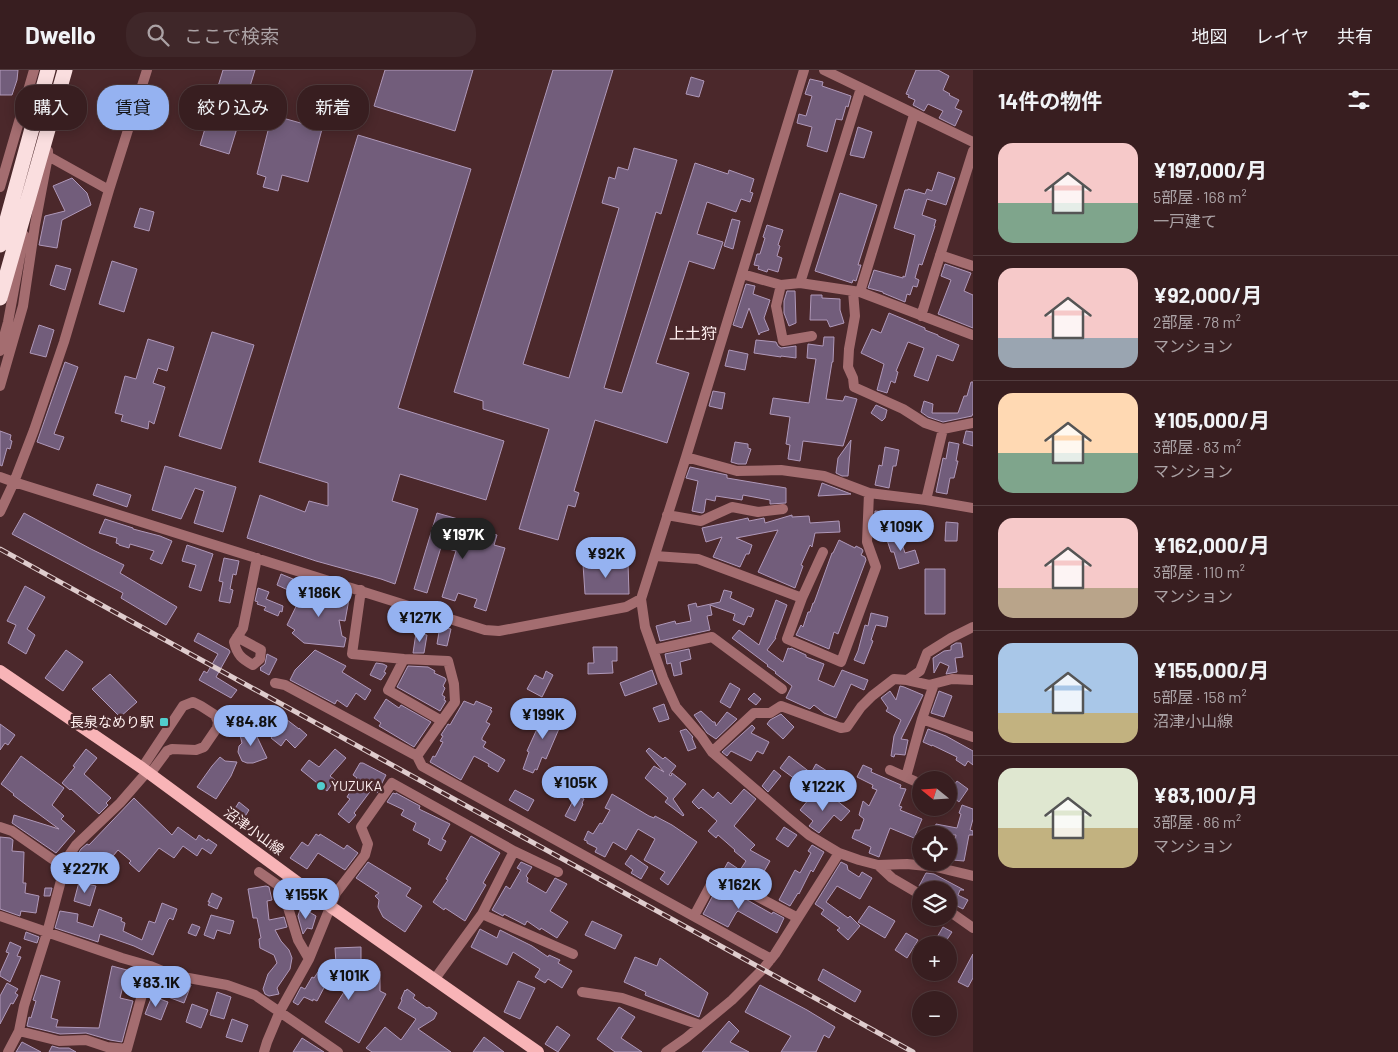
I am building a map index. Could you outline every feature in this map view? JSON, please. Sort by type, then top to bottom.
[{"type":"highway","points":[[0,244],[48,70]]},
{"type":"highway","points":[[0,298],[65,70]]},
{"type":"main road","name":"沼津小山線","points":[[0,671],[146,771],[331,907],[538,1052]]},
{"type":"street","points":[[0,187],[34,70]]},
{"type":"street","points":[[54,85],[58,70]]},
{"type":"street","points":[[0,512],[34,430],[64,342],[108,190],[148,70]]},
{"type":"street","points":[[804,70],[641,599],[645,627],[663,678],[676,707],[712,752],[809,834],[839,853],[878,865],[907,864],[972,872]]},
{"type":"street","points":[[824,70],[973,142]]},
{"type":"street","points":[[800,283],[861,88]]},
{"type":"street","points":[[914,115],[857,292],[848,367],[853,378],[854,387],[903,409],[925,423],[943,429],[973,423]]},
{"type":"street","points":[[0,351],[20,262],[44,130]]},
{"type":"street","points":[[0,386],[23,306],[48,156],[47,130]]},
{"type":"street","points":[[921,316],[940,255],[968,184],[973,151]]},
{"type":"street","points":[[48,156],[108,190]]},
{"type":"street","points":[[0,250],[36,259]]},
{"type":"street","points":[[940,255],[973,266]]},
{"type":"street","points":[[742,274],[781,284],[800,283],[857,292],[973,335]]},
{"type":"street","points":[[781,284],[776,306],[783,341],[812,336]]},
{"type":"street","points":[[926,500],[943,429]]},
{"type":"street","points":[[686,457],[737,471],[781,470],[824,476],[869,493],[973,508]]},
{"type":"street","points":[[0,477],[485,630],[499,631],[626,607],[641,599]]},
{"type":"street","points":[[823,552],[802,598],[787,639],[841,662],[876,567],[867,542],[869,493]]},
{"type":"street","points":[[667,515],[700,521],[732,507],[758,512],[783,509]]},
{"type":"street","points":[[655,556],[698,559],[802,598]]},
{"type":"street","points":[[237,638],[243,628],[257,558]]},
{"type":"street","points":[[361,590],[352,654],[404,660],[448,661],[454,684],[455,702],[417,756]]},
{"type":"street","points":[[907,680],[920,671],[927,653],[973,627]]},
{"type":"street","points":[[653,650],[712,637],[782,689]]},
{"type":"street","points":[[404,660],[388,690],[442,721]]},
{"type":"street","points":[[712,752],[754,713],[770,712],[780,706],[841,728],[847,727],[861,707],[894,679],[929,685],[952,680],[973,680]]},
{"type":"street","points":[[274,683],[285,685],[417,756],[422,766],[771,959]]},
{"type":"street","points":[[906,777],[934,684]]},
{"type":"street","points":[[8,1052],[19,1030],[24,1006],[48,933],[67,858],[76,845],[120,803],[146,771],[167,751],[172,749],[196,750],[204,747],[217,728],[218,722],[215,715],[193,702],[183,706],[146,771]]},
{"type":"street","points":[[922,719],[973,737]]},
{"type":"street","points":[[890,770],[912,780]]},
{"type":"street","points":[[264,1052],[280,1011],[309,959],[336,893],[366,855],[368,844],[361,827],[392,783],[514,851],[558,872]]},
{"type":"street","points":[[0,827],[12,831],[55,860],[67,858]]},
{"type":"street","points":[[434,980],[482,914],[514,851]]},
{"type":"street","points":[[666,1052],[686,1038],[754,979],[771,959],[839,853]]},
{"type":"street","points":[[878,865],[892,878],[912,890]]},
{"type":"street","points":[[259,872],[282,888],[298,940],[309,959]]},
{"type":"street","points":[[694,916],[716,875],[798,918]]},
{"type":"street","points":[[482,914],[573,954]]},
{"type":"street","points":[[0,916],[150,966],[172,976],[227,985],[255,995],[338,1052]]},
{"type":"street","points":[[957,917],[973,928]]},
{"type":"street","points":[[19,1030],[59,1041],[86,1040],[106,1050],[126,1049],[150,966]]},
{"type":"street","points":[[582,992],[622,998],[700,1025]]},
{"type":"building","points":[[0,70],[18,70],[12,95],[0,95]]},
{"type":"building","points":[[223,70],[255,70],[250,85],[218,85]]},
{"type":"building","points":[[385,70],[473,70],[455,131],[374,106]]},
{"type":"building","points":[[553,70],[613,70],[523,364],[569,378],[619,208],[602,203],[609,177],[615,179],[618,167],[628,170],[634,148],[677,160],[661,214],[656,212],[604,388],[622,393],[695,163],[728,174],[729,170],[754,179],[750,192],[753,193],[750,202],[741,199],[736,212],[707,202],[697,234],[723,242],[714,269],[689,261],[656,363],[689,373],[667,443],[595,420],[574,491],[579,493],[575,507],[568,505],[558,540],[519,529],[549,429],[483,409],[483,401],[454,392]]},
{"type":"building","points":[[916,70],[938,70],[949,76],[943,90],[959,100],[955,108],[962,111],[955,126],[939,118],[943,111],[928,104],[924,111],[913,105],[915,100],[906,94]]},
{"type":"building","points":[[691,77],[704,81],[699,97],[686,94]]},
{"type":"building","points":[[810,79],[823,82],[822,86],[851,96],[842,120],[836,119],[827,152],[807,146],[812,127],[797,123],[799,114],[806,116],[812,96],[805,94]]},
{"type":"building","points":[[287,119],[297,122],[297,130],[322,130],[308,182],[282,175],[278,191],[263,187],[266,177],[257,174],[268,130],[287,130]]},
{"type":"building","points":[[858,127],[872,132],[864,158],[850,155]]},
{"type":"building","points":[[205,130],[236,130],[229,154],[200,145]]},
{"type":"building","points":[[358,135],[471,169],[398,408],[504,441],[486,500],[400,474],[392,501],[418,509],[395,584],[247,538],[260,495],[305,512],[309,501],[328,506],[328,483],[259,462]]},
{"type":"building","points":[[938,172],[955,178],[946,205],[927,199],[922,215],[936,220],[922,265],[919,264],[915,278],[919,280],[917,287],[913,286],[910,295],[907,294],[905,302],[883,292],[868,288],[874,270],[905,277],[915,235],[894,228],[905,190],[908,189],[925,194],[927,189],[932,191]]},
{"type":"building","points":[[72,178],[87,193],[91,205],[62,220],[57,248],[39,245],[45,216],[65,211],[53,186]]},
{"type":"building","points":[[840,193],[877,205],[858,265],[861,265],[856,281],[853,280],[852,283],[815,271]]},
{"type":"building","points":[[140,208],[154,212],[149,231],[134,227]]},
{"type":"building","points":[[732,219],[740,221],[733,249],[724,246]]},
{"type":"building","points":[[767,225],[783,230],[778,245],[780,246],[777,256],[782,258],[778,272],[768,269],[767,272],[758,269],[759,266],[754,265],[757,254],[760,254]]},
{"type":"building","points":[[112,261],[137,269],[124,312],[99,304]]},
{"type":"building","points":[[945,264],[971,273],[964,291],[973,295],[973,328],[938,314],[951,280],[941,276]]},
{"type":"building","points":[[56,265],[71,269],[65,290],[50,285]]},
{"type":"building","points":[[746,284],[755,286],[753,294],[770,300],[764,318],[769,330],[759,335],[749,308],[742,328],[733,325]]},
{"type":"building","points":[[787,291],[795,291],[796,323],[789,326],[784,313],[784,301]]},
{"type":"building","points":[[811,295],[822,295],[822,298],[840,299],[840,310],[844,323],[830,327],[827,320],[810,320]]},
{"type":"building","points":[[889,313],[959,345],[953,361],[937,355],[928,381],[914,376],[924,348],[908,342],[896,371],[898,372],[895,383],[891,381],[887,393],[877,390],[884,364],[861,353],[872,329],[881,333]]},
{"type":"building","points":[[39,325],[54,330],[46,357],[30,353]]},
{"type":"building","points":[[212,332],[254,345],[221,449],[179,436]]},
{"type":"building","points":[[824,337],[834,337],[833,362],[826,399],[843,401],[845,396],[857,399],[843,446],[803,441],[800,461],[788,459],[790,445],[786,444],[790,417],[770,414],[773,398],[809,403],[816,359],[807,358],[808,344],[823,346]]},
{"type":"building","points":[[148,339],[174,347],[167,371],[158,368],[153,383],[165,387],[154,424],[149,421],[148,429],[121,421],[123,415],[115,413],[125,376],[136,379]]},
{"type":"building","points":[[756,340],[776,342],[781,348],[796,346],[796,358],[754,353]]},
{"type":"building","points":[[729,350],[748,354],[745,370],[725,366]]},
{"type":"building","points":[[65,362],[78,367],[54,434],[64,437],[59,450],[37,442]]},
{"type":"building","points":[[971,382],[973,382],[972,416],[943,422],[928,417],[921,412],[924,401],[933,404],[932,413],[958,413],[964,396],[967,396]]},
{"type":"building","points":[[713,391],[725,393],[722,409],[709,406]]},
{"type":"building","points":[[876,405],[887,410],[882,421],[871,413]]},
{"type":"building","points":[[0,431],[11,435],[10,440],[12,441],[10,449],[7,448],[2,466],[0,465]]},
{"type":"building","points":[[966,431],[973,432],[973,446],[963,443]]},
{"type":"building","points":[[851,440],[848,476],[842,476],[836,473],[838,458]]},
{"type":"building","points":[[735,442],[748,444],[748,448],[751,449],[746,464],[731,462]]},
{"type":"building","points":[[949,442],[959,444],[954,478],[950,478],[947,494],[936,492],[943,458],[946,459]]},
{"type":"building","points":[[885,447],[899,450],[896,466],[893,466],[889,488],[875,485],[879,465],[882,466]]},
{"type":"building","points":[[165,466],[236,487],[223,532],[194,523],[204,491],[195,488],[181,519],[152,510]]},
{"type":"building","points":[[690,467],[727,475],[727,478],[786,488],[786,503],[770,504],[770,500],[743,495],[742,500],[716,496],[715,501],[706,499],[704,512],[692,511],[698,481],[686,478]]},
{"type":"building","points":[[822,483],[830,486],[851,494],[818,496]]},
{"type":"building","points":[[97,484],[131,495],[127,507],[93,495]]},
{"type":"building","points":[[875,511],[884,512],[883,527],[875,527]]},
{"type":"building","points":[[24,513],[124,565],[120,573],[177,607],[166,625],[121,598],[123,593],[12,534]]},
{"type":"building","points":[[437,513],[479,525],[477,529],[497,535],[494,545],[505,548],[486,611],[474,607],[477,599],[458,593],[455,601],[442,597],[456,551],[441,547],[427,593],[414,589]]},
{"type":"building","points":[[792,515],[792,517],[809,516],[810,523],[839,521],[840,532],[815,533],[812,547],[810,545],[801,565],[803,566],[795,588],[758,572],[778,530],[736,538],[752,545],[749,554],[746,554],[740,567],[713,557],[722,537],[706,542],[702,528],[748,518],[749,521],[764,518],[765,523]]},
{"type":"building","points":[[105,519],[172,541],[162,564],[150,559],[154,551],[130,544],[129,548],[119,545],[116,543],[117,538],[99,533]]},
{"type":"building","points":[[946,522],[958,523],[957,541],[945,541]]},
{"type":"building","points":[[894,528],[905,553],[915,550],[919,563],[899,569],[894,552],[891,552],[887,540],[891,539],[888,530]]},
{"type":"building","points":[[839,540],[855,548],[856,546],[862,549],[861,555],[866,560],[838,634],[834,632],[829,649],[796,635],[801,625],[803,627],[808,612],[810,612],[832,553]]},
{"type":"building","points":[[187,545],[213,554],[201,591],[189,587],[196,565],[182,561]]},
{"type":"building","points":[[224,558],[239,561],[236,575],[233,574],[230,589],[233,590],[230,603],[219,601],[223,582],[219,581]]},
{"type":"building","points":[[603,563],[603,565],[628,563],[629,594],[585,594],[583,564]]},
{"type":"building","points":[[925,569],[945,569],[945,614],[925,614]]},
{"type":"building","points":[[281,574],[293,579],[288,590],[277,585]]},
{"type":"building","points":[[25,586],[45,597],[27,629],[35,635],[26,654],[8,643],[16,625],[7,621]]},
{"type":"building","points":[[306,586],[331,591],[330,596],[349,599],[345,621],[339,620],[342,636],[346,638],[344,647],[304,643],[292,633],[295,630],[287,625]]},
{"type":"building","points":[[258,588],[269,592],[266,599],[283,606],[282,612],[280,611],[278,616],[264,610],[266,607],[257,604],[258,602],[255,601]]},
{"type":"building","points":[[724,590],[732,592],[730,598],[754,609],[751,617],[748,616],[744,625],[733,620],[735,614],[710,605],[712,615],[707,616],[710,630],[660,641],[656,626],[675,621],[676,624],[691,621],[688,605],[696,603],[697,607],[720,602]]},
{"type":"building","points":[[776,600],[787,605],[776,638],[767,650],[783,662],[788,648],[791,648],[806,655],[806,657],[824,664],[818,680],[834,687],[842,670],[868,680],[864,690],[851,684],[836,718],[824,713],[814,705],[810,709],[786,698],[792,686],[732,638],[739,630],[759,645]]},
{"type":"building","points":[[871,613],[888,617],[886,627],[876,625],[871,640],[873,641],[864,664],[854,660],[865,625],[868,626]]},
{"type":"building","points":[[440,626],[451,629],[447,646],[437,644]]},
{"type":"building","points":[[198,633],[229,650],[230,652],[216,677],[237,690],[231,698],[199,680],[204,671],[207,673],[218,654],[194,641]]},
{"type":"building","points":[[416,633],[427,635],[424,653],[413,653]]},
{"type":"building","points":[[961,643],[963,657],[955,658],[957,672],[946,674],[949,666],[940,662],[934,673],[933,658],[944,651],[951,650],[951,646]]},
{"type":"building","points":[[593,647],[617,647],[617,661],[612,661],[613,673],[588,674],[588,663],[594,663]]},
{"type":"building","points":[[689,649],[691,659],[680,662],[682,674],[674,676],[671,663],[667,664],[665,654]]},
{"type":"building","points":[[66,650],[83,662],[63,691],[45,678]]},
{"type":"building","points":[[315,650],[346,666],[342,672],[371,690],[365,700],[356,693],[347,707],[337,700],[335,704],[290,680],[295,670]]},
{"type":"building","points":[[267,654],[277,659],[269,675],[260,670],[265,664]]},
{"type":"building","points":[[376,663],[387,666],[384,672],[386,673],[381,680],[370,675]]},
{"type":"building","points":[[408,666],[428,667],[435,671],[434,673],[445,678],[443,686],[445,688],[442,695],[446,701],[440,711],[397,687]]},
{"type":"building","points":[[652,670],[657,684],[625,696],[620,683]]},
{"type":"building","points":[[546,671],[553,675],[542,697],[527,689],[535,675],[543,679]]},
{"type":"building","points":[[110,674],[137,702],[120,717],[92,689]]},
{"type":"building","points":[[730,683],[740,689],[730,708],[720,702]]},
{"type":"building","points":[[900,686],[923,695],[901,739],[908,740],[905,755],[895,754],[894,757],[891,756],[894,736],[901,720],[886,711],[888,708],[881,698],[890,691],[896,700]]},
{"type":"building","points":[[939,691],[952,696],[944,717],[931,713]]},
{"type":"building","points":[[754,693],[761,699],[756,705],[748,699]]},
{"type":"building","points":[[386,699],[399,708],[401,705],[431,722],[414,747],[379,726],[381,723],[374,718]]},
{"type":"building","points":[[464,701],[474,705],[476,701],[492,708],[486,722],[490,724],[482,738],[486,742],[483,747],[505,760],[498,772],[488,766],[489,764],[474,756],[461,780],[430,762],[443,742],[440,741],[443,736],[441,735],[448,724],[450,725]]},
{"type":"building","points":[[664,704],[669,719],[659,722],[653,708]]},
{"type":"building","points":[[546,709],[564,717],[546,759],[542,757],[537,770],[535,769],[533,773],[523,769],[529,752],[527,751]]},
{"type":"building","points":[[701,711],[715,722],[716,726],[727,712],[737,719],[716,739],[707,733],[694,715]]},
{"type":"building","points":[[781,714],[794,727],[783,739],[767,724],[770,720]]},
{"type":"building","points":[[286,719],[307,735],[295,748],[286,739],[281,746],[271,738]]},
{"type":"building","points":[[0,724],[15,735],[8,745],[5,743],[0,750]]},
{"type":"building","points":[[251,724],[267,758],[247,763],[242,761],[238,752],[239,746],[242,743],[240,735],[243,728]]},
{"type":"building","points":[[752,725],[755,728],[751,733],[769,742],[763,754],[757,751],[751,761],[731,751],[727,756],[722,752]]},
{"type":"building","points":[[686,729],[693,737],[696,748],[688,751],[680,731]]},
{"type":"building","points":[[928,729],[946,736],[973,751],[973,765],[968,761],[965,766],[956,760],[957,757],[923,742]]},
{"type":"building","points":[[649,748],[676,766],[669,775],[671,776],[672,773],[686,784],[673,799],[683,816],[665,802],[668,798],[645,778],[654,766],[664,772],[646,751]]},
{"type":"building","points":[[86,749],[97,758],[84,774],[111,798],[106,803],[108,805],[99,814],[62,783]]},
{"type":"building","points":[[335,749],[346,758],[330,776],[335,780],[327,791],[301,770],[309,760],[319,767]]},
{"type":"building","points":[[21,756],[64,788],[52,805],[64,816],[61,819],[75,831],[56,853],[12,823],[14,815],[59,829],[1,784]]},
{"type":"building","points":[[789,756],[811,773],[816,764],[827,771],[824,777],[821,776],[808,794],[796,785],[799,782],[780,768]]},
{"type":"building","points":[[220,757],[225,761],[237,762],[231,776],[216,799],[197,787]]},
{"type":"building","points":[[360,763],[386,775],[377,793],[372,789],[349,823],[338,814],[350,799],[347,797],[350,792],[349,789],[357,778],[353,775]]},
{"type":"building","points":[[863,765],[872,769],[871,772],[901,785],[900,788],[906,789],[899,806],[902,807],[900,810],[922,819],[919,826],[912,826],[912,837],[890,828],[879,857],[869,853],[871,847],[852,838],[855,830],[860,830],[864,819],[859,815],[863,801],[869,806],[877,790],[872,788],[873,785],[857,777]]},
{"type":"building","points":[[774,770],[781,776],[768,792],[762,786]]},
{"type":"building","points":[[958,782],[968,789],[958,801]]},
{"type":"building","points":[[703,789],[713,798],[718,792],[731,804],[744,789],[756,799],[734,826],[755,845],[750,850],[770,861],[758,882],[739,872],[736,878],[723,871],[728,862],[740,870],[746,861],[718,835],[716,838],[708,831],[717,821],[692,802]]},
{"type":"building","points":[[515,790],[534,800],[528,811],[509,800]]},
{"type":"building","points":[[393,793],[420,806],[419,809],[450,824],[442,839],[446,841],[441,851],[428,844],[430,839],[413,830],[416,823],[401,815],[404,810],[387,802]]},
{"type":"building","points":[[814,793],[826,803],[831,796],[850,811],[841,821],[834,815],[819,833],[809,826],[813,821],[800,810]]},
{"type":"building","points":[[612,794],[649,816],[654,818],[655,816],[672,825],[697,842],[668,885],[660,879],[665,872],[644,860],[655,839],[638,829],[626,850],[613,842],[605,857],[595,852],[597,848],[584,840],[588,831],[593,834],[600,823],[602,824],[610,810],[605,808]]},
{"type":"building","points":[[576,795],[584,799],[575,821],[565,816]]},
{"type":"building","points":[[134,798],[172,835],[178,827],[196,840],[199,835],[217,845],[211,854],[202,848],[197,856],[183,846],[174,858],[159,848],[139,872],[129,863],[131,861],[118,850],[103,868],[90,857],[86,861],[78,854],[81,849],[87,844],[89,845]]},
{"type":"building","points":[[239,802],[249,810],[241,823],[231,815]]},
{"type":"building","points":[[962,805],[973,809],[970,830],[973,831],[973,835],[969,835],[964,861],[957,860],[957,828],[961,814],[959,813]]},
{"type":"building","points":[[784,827],[797,835],[788,847],[776,839]]},
{"type":"building","points":[[316,834],[319,836],[320,834],[344,849],[347,845],[358,853],[345,870],[318,853],[307,869],[290,858],[302,842],[308,846]]},
{"type":"building","points":[[471,836],[500,853],[483,883],[486,885],[465,921],[433,902],[448,880],[446,879]]},
{"type":"building","points":[[0,837],[13,840],[12,851],[24,852],[23,883],[26,883],[25,893],[39,896],[36,913],[21,911],[20,916],[0,909]]},
{"type":"building","points":[[812,845],[824,852],[790,906],[779,900],[795,870],[800,873],[811,853],[808,851]]},
{"type":"building","points":[[631,855],[648,867],[641,879],[631,873],[633,870],[625,864]]},
{"type":"building","points":[[368,862],[411,888],[406,896],[422,906],[405,932],[383,917],[378,907],[379,900],[375,896],[379,893],[356,878]]},
{"type":"building","points":[[521,862],[532,867],[526,876],[528,878],[527,882],[546,893],[555,878],[567,884],[550,911],[568,922],[557,938],[527,921],[525,925],[492,910],[506,886],[510,889],[521,870],[517,868]]},
{"type":"building","points":[[841,862],[847,865],[848,870],[859,877],[862,872],[872,878],[860,899],[837,886],[826,902],[848,918],[850,916],[860,926],[848,940],[837,930],[840,928],[821,914],[824,910],[815,904]]},
{"type":"building","points":[[926,873],[934,874],[947,881],[922,881]]},
{"type":"building","points":[[79,882],[96,886],[90,906],[74,901]]},
{"type":"building","points":[[719,884],[772,914],[773,912],[784,918],[777,933],[738,911],[728,927],[703,914]]},
{"type":"building","points":[[957,886],[964,890],[960,890],[958,895],[968,900],[963,909],[957,906]]},
{"type":"building","points":[[269,887],[272,900],[267,901],[269,920],[284,917],[287,927],[275,930],[289,950],[292,958],[290,969],[277,988],[279,994],[269,996],[265,994],[263,989],[268,974],[277,963],[274,955],[260,948],[259,939],[261,938],[257,918],[253,918],[248,889]]},
{"type":"building","points":[[45,888],[52,888],[50,896],[44,896]]},
{"type":"building","points":[[212,893],[222,898],[217,909],[208,905]]},
{"type":"building","points":[[162,903],[177,909],[173,920],[170,918],[168,920],[153,955],[100,934],[98,942],[55,928],[60,911],[78,914],[77,922],[93,927],[99,909],[122,918],[121,921],[125,923],[123,931],[142,940],[149,921],[155,923]]},
{"type":"building","points":[[869,906],[895,921],[885,938],[858,922]]},
{"type":"building","points":[[301,907],[316,916],[312,929],[307,928],[303,934],[298,916]]},
{"type":"building","points":[[211,915],[234,921],[230,934],[217,930],[214,939],[204,935]]},
{"type":"building","points":[[592,921],[622,935],[615,949],[585,935]]},
{"type":"building","points":[[192,924],[200,927],[196,936],[188,933]]},
{"type":"building","points":[[943,927],[952,932],[949,936],[938,936]]},
{"type":"building","points":[[480,929],[497,938],[500,930],[532,946],[548,957],[549,955],[560,960],[558,963],[572,971],[562,988],[548,979],[545,983],[535,977],[540,969],[513,952],[507,965],[471,947]]},
{"type":"building","points":[[26,932],[39,937],[37,943],[24,939]]},
{"type":"building","points":[[906,933],[912,936],[912,950],[907,958],[895,950]]},
{"type":"building","points":[[10,942],[21,947],[17,956],[21,957],[10,982],[0,976],[0,973],[9,953],[6,952]]},
{"type":"building","points":[[361,947],[361,963],[336,964],[335,948]]},
{"type":"building","points":[[973,954],[973,978],[968,987],[958,982]]},
{"type":"building","points":[[635,957],[657,966],[660,958],[708,993],[699,1017],[645,995],[646,992],[624,982]]},
{"type":"building","points":[[112,966],[127,970],[120,998],[133,1001],[122,1042],[86,1033],[60,1034],[27,1026],[36,1001],[33,1000],[41,975],[60,981],[51,1018],[58,1020],[56,1027],[99,1028]]},
{"type":"building","points":[[354,968],[380,971],[380,991],[386,994],[359,1043],[325,1022],[344,992],[326,984],[317,1001],[304,997],[298,1005],[293,1002],[301,987],[305,989],[312,977],[314,978],[318,972],[336,980],[336,976],[353,985]]},
{"type":"building","points":[[823,969],[861,991],[855,1002],[818,980]]},
{"type":"building","points":[[518,981],[535,988],[520,1019],[504,1012]]},
{"type":"building","points":[[174,982],[191,985],[184,1003],[168,997]]},
{"type":"building","points":[[7,983],[18,989],[15,993],[18,995],[13,1004],[11,1003],[0,1024],[0,996]]},
{"type":"building","points":[[760,985],[835,1027],[829,1038],[824,1035],[816,1052],[781,1052],[791,1036],[745,1012]]},
{"type":"building","points":[[407,989],[415,995],[413,998],[437,1013],[434,1019],[418,1029],[451,1052],[372,1052],[366,1048],[385,1027],[401,1040],[416,1019],[398,1008]]},
{"type":"building","points":[[217,992],[231,997],[224,1019],[210,1015]]},
{"type":"building","points":[[152,996],[168,1002],[161,1020],[145,1014]]},
{"type":"building","points":[[192,1004],[208,1010],[201,1028],[186,1022]]},
{"type":"building","points":[[619,1007],[635,1017],[621,1038],[642,1052],[615,1052],[597,1039]]},
{"type":"building","points":[[232,1019],[248,1025],[242,1042],[226,1037]]},
{"type":"building","points":[[729,1021],[739,1031],[730,1042],[749,1052],[702,1052]]},
{"type":"building","points":[[557,1026],[570,1035],[558,1052],[545,1044]]},
{"type":"building","points":[[484,1037],[504,1052],[473,1052]]},
{"type":"building","points":[[302,1038],[324,1052],[293,1052]]},
{"type":"building","points":[[22,1042],[41,1052],[16,1052]]},
{"type":"building","points":[[52,1046],[69,1048],[76,1052],[49,1052]]},
{"type":"railway","points":[[0,549],[913,1052]]},
{"type":"place","name":"長泉なめり駅","points":[[164,722]]},
{"type":"place","name":"YUZUKA","points":[[321,786]]},
{"type":"district","name":"上土狩","points":[[693,333]]}]
